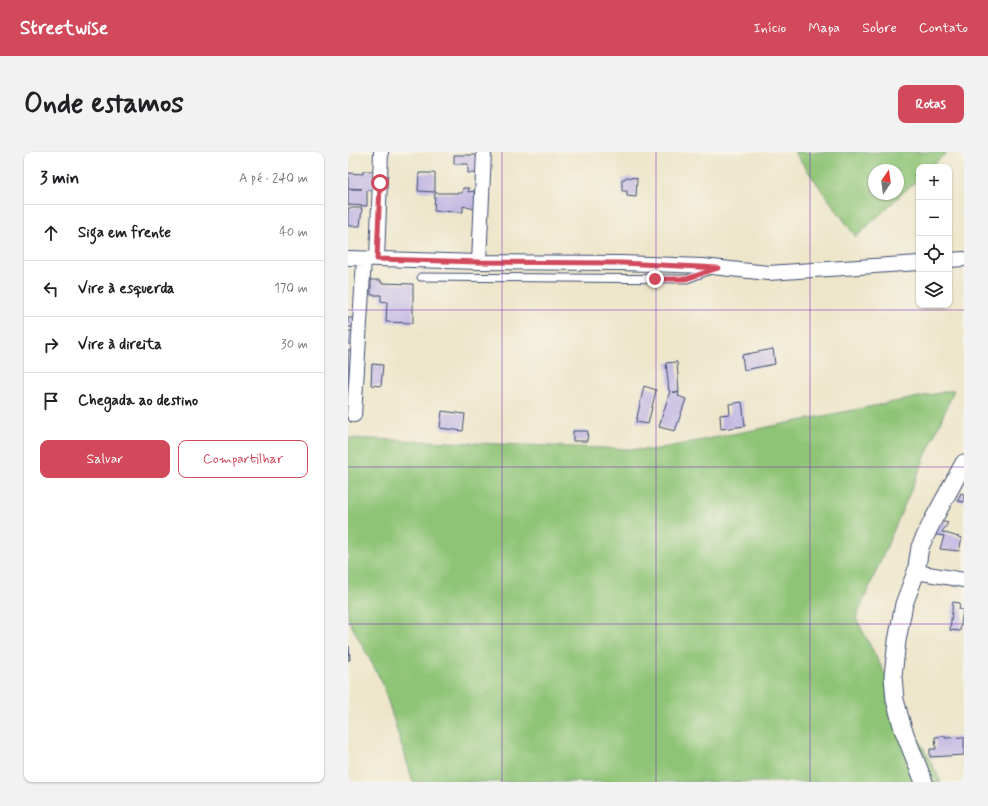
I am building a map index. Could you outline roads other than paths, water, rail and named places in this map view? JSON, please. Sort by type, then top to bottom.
[{"type":"street","points":[[354,415],[381,152]]},
{"type":"street","points":[[479,262],[484,152]]},
{"type":"street","points":[[348,258],[370,260],[479,262],[622,263],[718,268],[768,273],[916,263]]},
{"type":"street","points":[[952,260],[964,259]]},
{"type":"street","points":[[924,782],[903,729],[895,700],[893,676],[897,641],[904,604],[916,572],[920,547],[964,464]]},
{"type":"street","points":[[916,572],[964,580]]},
{"type":"lane","points":[[421,277],[686,279],[718,268]]}]
